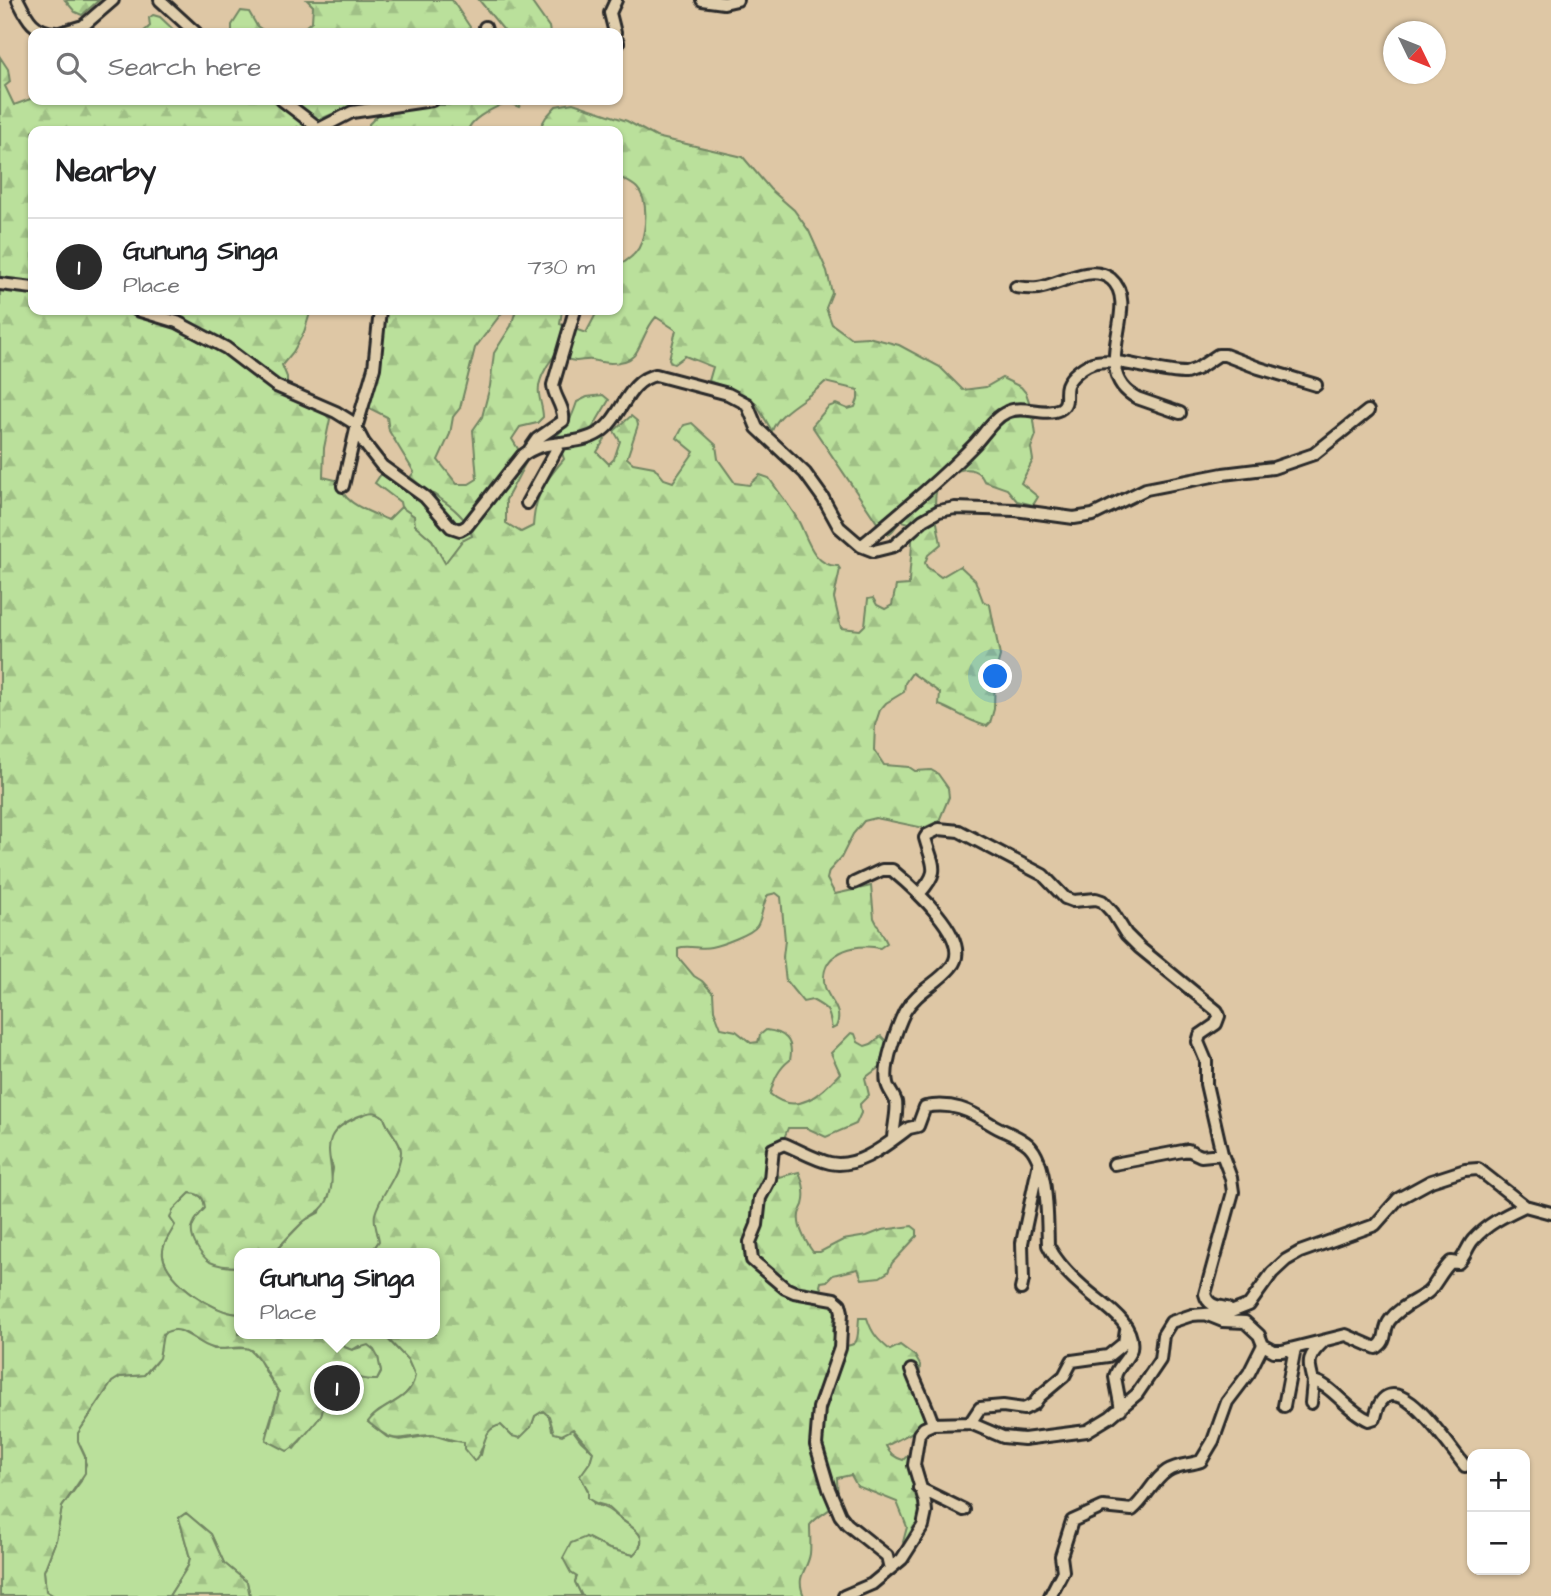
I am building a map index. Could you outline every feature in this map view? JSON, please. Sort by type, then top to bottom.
[{"type":"street","points":[[18,0],[37,28]]},
{"type":"street","points":[[76,28],[83,26],[113,0]]},
{"type":"street","points":[[160,0],[191,28]]},
{"type":"street","points":[[614,28],[610,13],[616,0]]},
{"type":"street","points":[[702,0],[737,0]]},
{"type":"street","points":[[289,105],[314,126]]},
{"type":"street","points":[[326,126],[352,112],[399,105]]},
{"type":"street","points":[[1016,287],[1039,288],[1090,273],[1101,273],[1110,278],[1120,294],[1114,363],[1120,381],[1132,396],[1180,412]]},
{"type":"street","points":[[0,284],[28,287]]},
{"type":"street","points":[[154,315],[177,322],[226,348],[276,386],[336,412],[356,426],[364,443],[382,466],[425,497],[451,527],[460,530],[467,526],[537,439],[563,421],[564,412],[553,385],[574,315]]},
{"type":"street","points":[[343,486],[356,426],[374,368],[379,315]]},
{"type":"street","points":[[861,546],[973,446],[1002,415],[1017,409],[1058,410],[1067,399],[1067,384],[1084,366],[1114,363],[1186,373],[1218,355],[1225,355],[1317,385]]},
{"type":"street","points":[[530,449],[548,443],[583,439],[602,431],[633,389],[650,376],[665,377],[728,394],[747,404],[757,428],[805,473],[839,527],[861,546],[874,551],[894,547],[923,520],[939,511],[955,508],[1015,510],[1074,518],[1093,514],[1146,489],[1223,474],[1273,468],[1314,454],[1367,411]]},
{"type":"street","points":[[527,503],[560,443]]},
{"type":"street","points":[[919,894],[930,882],[935,868],[925,838],[939,828],[959,831],[1043,875],[1065,898],[1073,901],[1102,901],[1140,948],[1217,1011],[1219,1017],[1216,1024],[1200,1035],[1198,1042],[1206,1061],[1206,1084],[1233,1192],[1205,1294],[1212,1305],[1241,1309]]},
{"type":"street","points":[[854,883],[889,869],[919,894],[946,924],[956,957],[950,969],[918,993],[905,1012],[888,1059],[885,1073],[896,1102],[894,1139]]},
{"type":"street","points":[[890,1569],[887,1556],[846,1524],[840,1515],[816,1445],[819,1408],[840,1348],[840,1304],[834,1299],[785,1288],[752,1260],[750,1242],[757,1225],[760,1198],[770,1179],[773,1149],[784,1144],[829,1163],[857,1161],[909,1128],[918,1126],[925,1107],[951,1105],[971,1111],[1002,1132],[1027,1143],[1039,1161],[1048,1245],[1052,1254],[1066,1271],[1114,1313],[1126,1327],[1131,1340],[1127,1359],[1115,1372],[1121,1409]]},
{"type":"street","points":[[1114,1164],[1188,1150],[1202,1156],[1222,1154]]},
{"type":"street","points":[[1021,1289],[1024,1280],[1022,1243],[1039,1161]]},
{"type":"street","points":[[844,1596],[872,1584],[902,1559],[923,1526],[926,1513],[914,1465],[915,1451],[919,1434],[933,1424],[971,1423],[1003,1437],[1024,1439],[1087,1431],[1137,1395],[1160,1360],[1166,1327],[1180,1318],[1202,1313],[1231,1312],[1249,1305],[1272,1273],[1286,1260],[1300,1252],[1375,1225],[1398,1199],[1432,1181],[1465,1170],[1478,1169],[1525,1206],[1551,1213]]},
{"type":"street","points":[[1202,1313],[1223,1321],[1245,1322],[1259,1335],[1263,1345],[1277,1352],[1346,1335],[1373,1348],[1380,1346],[1386,1338],[1387,1324],[1394,1315],[1430,1290],[1451,1262],[1460,1262],[1468,1247],[1486,1227],[1525,1206]]},
{"type":"street","points":[[971,1423],[980,1408],[1003,1406],[1024,1409],[1034,1404],[1064,1376],[1072,1362],[1106,1358],[1113,1353],[1126,1339],[1126,1327]]},
{"type":"street","points":[[1311,1404],[1313,1381],[1309,1362],[1326,1339]]},
{"type":"street","points":[[1050,1596],[1063,1571],[1061,1556],[1072,1521],[1103,1507],[1132,1510],[1169,1470],[1200,1461],[1213,1441],[1227,1402],[1249,1373],[1263,1345]]},
{"type":"street","points":[[1284,1406],[1296,1348]]},
{"type":"street","points":[[911,1370],[924,1396],[933,1424]]},
{"type":"street","points":[[1313,1381],[1326,1386],[1348,1408],[1369,1420],[1374,1418],[1383,1398],[1388,1395],[1401,1396],[1422,1410],[1465,1466]]},
{"type":"street","points":[[919,1488],[964,1510]]},
{"type":"green space","points":[[65,0],[99,0],[82,15],[75,12]]},
{"type":"green space","points":[[307,0],[452,0],[470,27],[304,28],[312,21],[313,6]]},
{"type":"green space","points":[[479,0],[530,0],[549,28],[502,28]]},
{"type":"green space","points":[[241,11],[249,12],[260,28],[232,28]]},
{"type":"green space","points":[[153,15],[160,17],[172,28],[148,28],[149,18]]},
{"type":"green space","points":[[0,57],[8,69],[10,82],[5,86],[14,105],[28,100],[28,105],[353,105],[318,120],[313,126],[28,126],[28,315],[309,315],[304,332],[282,365],[287,377],[287,390],[322,411],[330,419],[324,448],[323,477],[340,481],[341,489],[350,501],[388,520],[401,507],[414,516],[415,525],[432,540],[445,563],[462,541],[472,536],[469,527],[447,503],[409,479],[414,472],[389,431],[387,417],[369,408],[377,373],[383,315],[500,315],[475,348],[460,408],[453,417],[450,434],[438,460],[457,484],[469,484],[477,479],[473,430],[482,417],[490,386],[494,353],[511,326],[514,315],[561,315],[560,324],[586,333],[595,315],[623,315],[623,262],[640,247],[643,237],[645,214],[641,193],[623,179],[623,126],[541,126],[546,117],[556,106],[579,105],[627,121],[656,137],[743,157],[770,189],[794,210],[809,231],[827,271],[832,293],[826,308],[832,324],[851,338],[868,337],[899,345],[940,367],[963,390],[986,387],[1002,378],[1021,387],[1033,413],[1036,435],[1031,448],[1033,460],[1021,483],[1038,497],[1033,505],[1017,501],[1007,489],[984,481],[980,474],[967,469],[952,473],[940,482],[937,488],[935,509],[941,544],[928,555],[925,563],[941,577],[960,566],[975,580],[983,601],[990,605],[1000,656],[995,674],[994,709],[987,726],[976,723],[939,705],[940,693],[912,673],[905,683],[904,692],[880,710],[875,725],[874,750],[884,765],[909,767],[915,771],[931,770],[938,774],[948,788],[949,797],[939,821],[924,828],[876,818],[864,821],[853,834],[841,858],[829,871],[827,879],[835,894],[871,886],[874,918],[887,943],[880,948],[850,949],[832,958],[827,966],[824,975],[825,987],[837,1011],[836,1027],[832,1029],[825,1008],[812,1000],[803,1002],[786,981],[781,897],[776,893],[768,895],[757,926],[749,932],[711,947],[678,948],[678,957],[713,993],[714,1010],[721,1028],[736,1031],[751,1043],[758,1042],[760,1035],[766,1030],[787,1038],[791,1047],[790,1060],[777,1075],[770,1094],[780,1101],[799,1103],[825,1088],[840,1073],[831,1053],[851,1033],[865,1046],[881,1036],[886,1041],[881,1066],[865,1078],[869,1095],[860,1104],[861,1113],[856,1124],[826,1137],[807,1128],[788,1128],[783,1141],[770,1145],[779,1177],[799,1172],[804,1196],[799,1225],[813,1252],[820,1252],[843,1240],[882,1230],[912,1226],[917,1230],[917,1236],[892,1263],[888,1272],[880,1277],[862,1279],[858,1269],[833,1275],[827,1281],[821,1282],[820,1286],[835,1308],[833,1332],[838,1345],[855,1343],[859,1318],[867,1318],[873,1333],[890,1350],[900,1345],[915,1356],[920,1365],[919,1384],[930,1423],[886,1446],[897,1458],[903,1460],[908,1455],[911,1457],[923,1511],[918,1526],[904,1546],[907,1527],[897,1502],[857,1486],[851,1475],[837,1478],[838,1502],[810,1525],[810,1554],[801,1583],[804,1596],[582,1596],[575,1582],[577,1577],[571,1573],[563,1558],[571,1543],[586,1537],[609,1549],[633,1555],[639,1548],[641,1538],[608,1507],[588,1498],[588,1490],[580,1476],[590,1462],[593,1452],[573,1429],[562,1435],[554,1433],[549,1416],[543,1411],[535,1416],[531,1427],[520,1438],[512,1436],[501,1425],[490,1430],[474,1461],[464,1449],[464,1442],[431,1435],[392,1438],[368,1422],[407,1392],[415,1376],[408,1360],[388,1339],[440,1339],[440,1248],[374,1248],[379,1241],[375,1214],[398,1168],[401,1151],[384,1117],[372,1112],[343,1124],[334,1133],[330,1143],[332,1175],[327,1201],[278,1248],[234,1248],[234,1266],[210,1262],[197,1247],[192,1232],[194,1222],[205,1208],[204,1202],[201,1197],[190,1193],[173,1210],[170,1218],[175,1225],[165,1244],[163,1256],[166,1266],[182,1285],[205,1302],[234,1314],[234,1339],[342,1339],[344,1347],[352,1350],[368,1345],[378,1357],[381,1372],[377,1380],[343,1376],[332,1378],[326,1386],[321,1415],[300,1441],[287,1451],[266,1440],[279,1392],[251,1350],[213,1348],[177,1330],[163,1334],[159,1358],[144,1375],[120,1377],[112,1382],[78,1433],[78,1441],[85,1456],[85,1473],[62,1507],[56,1540],[44,1571],[46,1591],[54,1596],[0,1596]],"holes":[[[656,317],[676,330],[669,359],[674,364],[685,356],[713,367],[709,381],[755,402],[772,431],[781,416],[825,382],[858,390],[855,407],[848,409],[836,404],[828,407],[812,426],[884,533],[890,533],[901,521],[910,523],[912,537],[909,585],[896,586],[892,605],[885,609],[877,605],[873,598],[868,599],[865,625],[860,630],[841,628],[834,598],[840,569],[838,566],[823,562],[813,552],[797,518],[769,478],[760,475],[749,485],[735,483],[718,459],[716,445],[692,423],[684,425],[677,438],[694,452],[673,482],[664,479],[654,467],[633,463],[627,458],[638,425],[631,416],[614,431],[620,441],[614,459],[609,464],[597,452],[605,439],[593,427],[609,400],[603,395],[587,397],[577,402],[569,421],[556,436],[564,459],[542,490],[533,526],[521,532],[506,523],[506,500],[526,462],[512,439],[520,427],[537,423],[543,417],[539,384],[554,356],[576,361],[610,363],[629,359],[634,356]]]},
{"type":"green space","points":[[501,105],[470,126],[369,126],[377,116],[376,106]]},
{"type":"green space","points":[[381,474],[401,488],[409,479],[447,503],[469,527],[472,536],[462,541],[445,564],[432,540],[414,525],[414,516],[375,483]]},
{"type":"green space","points":[[369,1112],[377,1112],[384,1117],[401,1151],[398,1168],[378,1211],[376,1222],[379,1241],[374,1248],[278,1248],[305,1220],[320,1212],[333,1172],[327,1144],[335,1131]]},
{"type":"green space","points":[[190,1193],[203,1199],[205,1208],[195,1221],[234,1266],[234,1314],[193,1294],[166,1266],[163,1252],[174,1225],[170,1218],[173,1210]]},
{"type":"green space","points":[[170,1329],[179,1330],[214,1349],[248,1348],[259,1359],[279,1392],[267,1431],[294,1449],[320,1416],[325,1386],[330,1380],[337,1376],[377,1380],[381,1373],[378,1357],[359,1346],[352,1350],[344,1347],[342,1339],[388,1339],[408,1360],[415,1376],[407,1392],[368,1422],[387,1437],[400,1440],[433,1435],[464,1442],[481,1455],[486,1436],[491,1429],[501,1425],[512,1436],[531,1427],[535,1416],[543,1411],[549,1416],[552,1430],[572,1429],[593,1452],[581,1476],[594,1504],[607,1509],[633,1528],[640,1535],[641,1544],[633,1555],[609,1549],[586,1537],[575,1582],[582,1596],[250,1596],[247,1582],[224,1563],[211,1534],[186,1513],[179,1518],[190,1558],[188,1566],[169,1596],[54,1596],[46,1591],[44,1571],[56,1540],[62,1507],[81,1481],[86,1464],[78,1433],[112,1382],[120,1377],[144,1375],[153,1366],[166,1332]]},
{"type":"green space","points":[[186,1513],[211,1534],[224,1563],[247,1582],[250,1596],[169,1596],[188,1566],[190,1558],[179,1518]]},
{"type":"place","name":"Gunung Singa","points":[[337,1388]]}]
